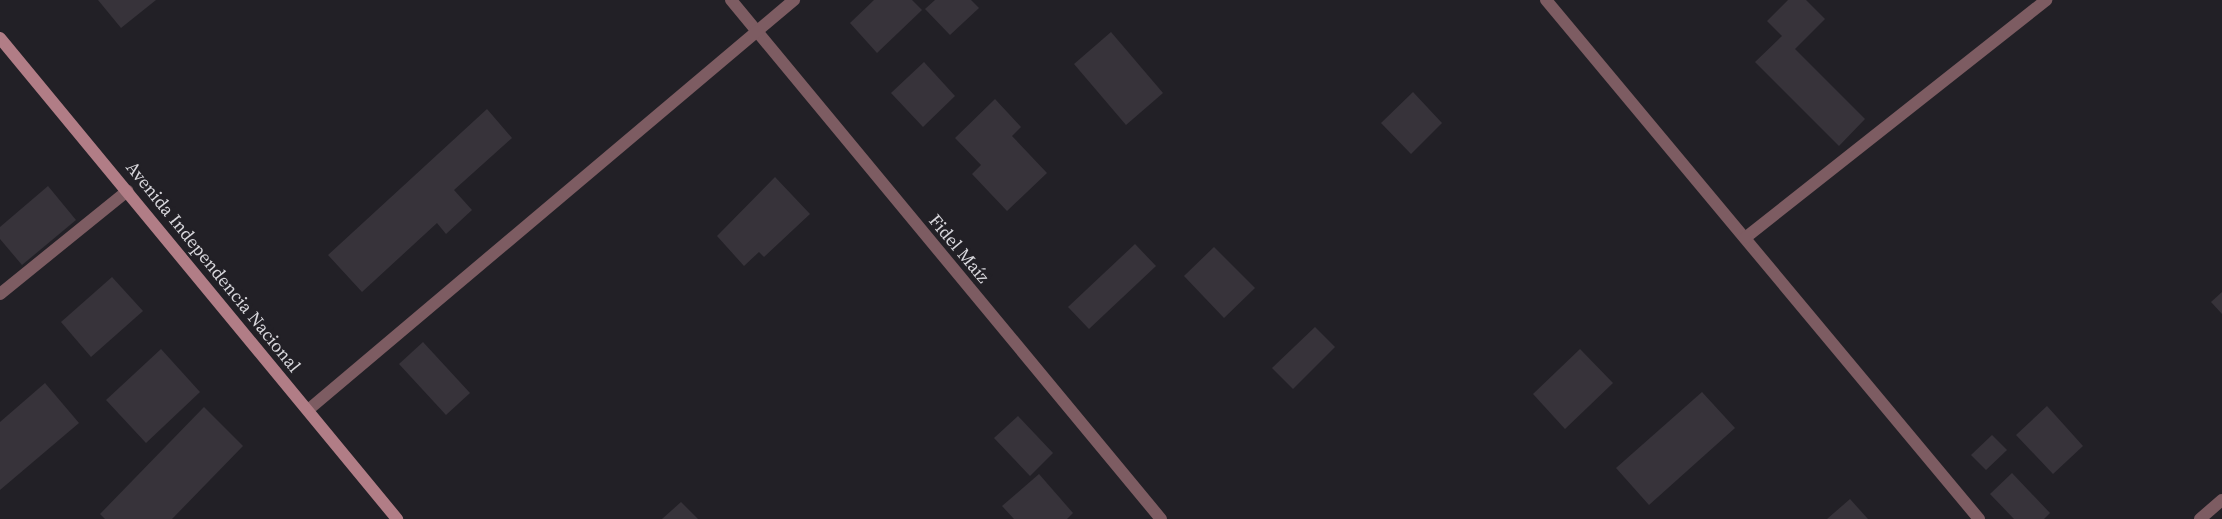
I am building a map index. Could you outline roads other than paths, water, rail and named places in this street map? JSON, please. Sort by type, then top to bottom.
[{"type":"main road","name":"Avenida Independencia Nacional","points":[[0,38],[397,519]]},
{"type":"street","name":"Fidel Maíz","points":[[730,0],[1161,519]]},
{"type":"street","points":[[308,411],[794,0]]},
{"type":"street","points":[[1546,0],[1979,519]]},
{"type":"street","points":[[1745,238],[2046,0]]},
{"type":"street","points":[[0,294],[127,191]]},
{"type":"street","points":[[2200,519],[2222,500]]}]
